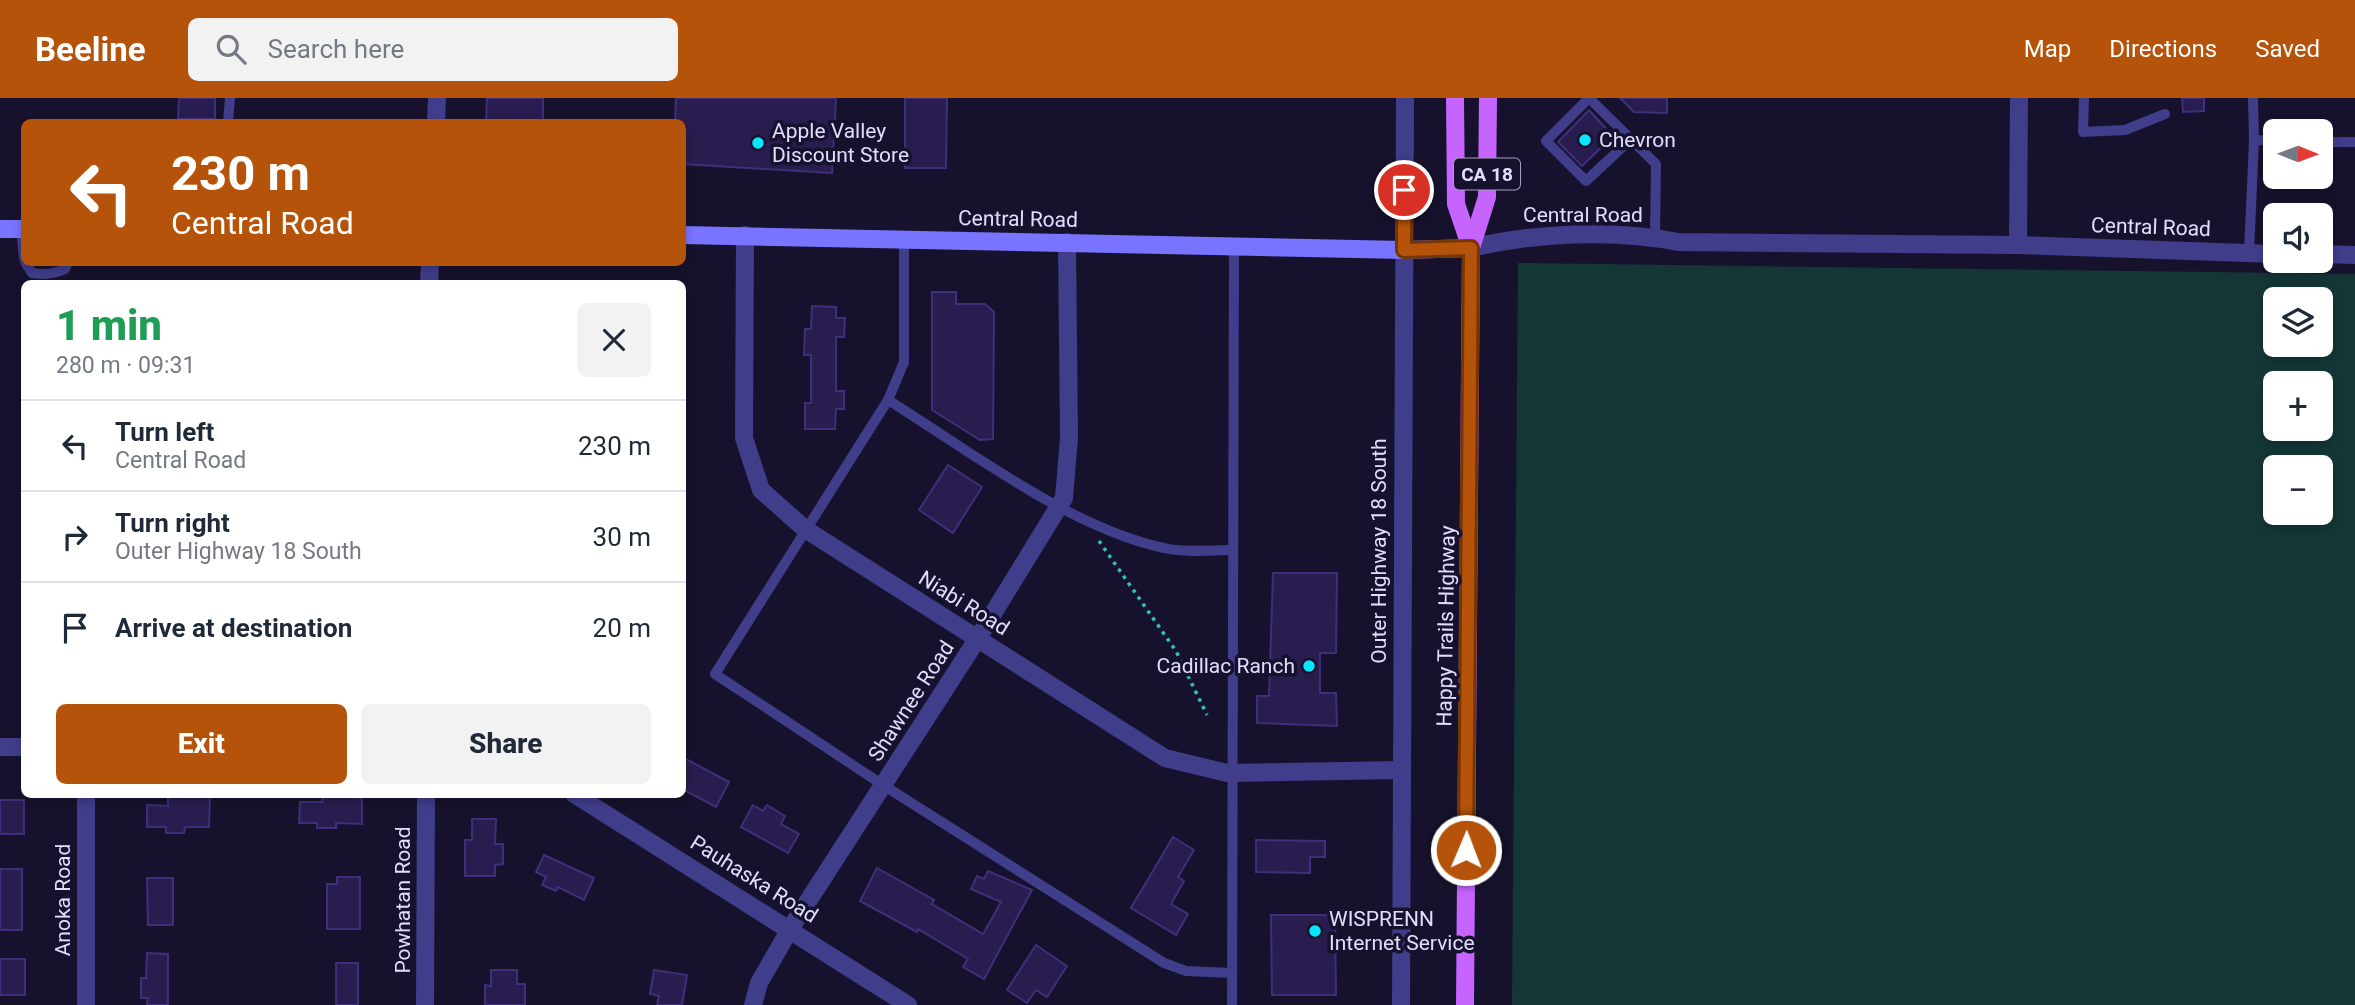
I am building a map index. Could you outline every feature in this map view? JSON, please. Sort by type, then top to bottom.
[{"type":"main road","name":"Happy Trails Highway","points":[[1455,98],[1456,204],[1471,248]]},
{"type":"main road","name":"Happy Trails Highway","points":[[1465,1005],[1471,248],[1487,197],[1488,98]]},
{"type":"main road","points":[[0,229],[21,229]]},
{"type":"main road","name":"Central Road","points":[[686,235],[1404,250],[1471,248]]},
{"type":"street","points":[[436,119],[437,98]]},
{"type":"street","name":"Outer Highway 18 South","points":[[1401,1005],[1405,98]]},
{"type":"street","points":[[2018,245],[2019,98]]},
{"type":"street","name":"Niabi Road","points":[[745,235],[744,438],[761,489],[805,529],[1165,758],[1233,773],[1401,770]]},
{"type":"street","name":"Central Road","points":[[1471,248],[1517,237],[1655,237],[1678,242],[2018,245],[2263,254]]},
{"type":"street","name":"Shawnee Road","points":[[754,1005],[759,983],[790,929],[978,638],[1064,498],[1069,438],[1067,242]]},
{"type":"street","points":[[2333,254],[2355,255]]},
{"type":"street","points":[[0,747],[21,747]]},
{"type":"street","name":"Anoka Road","points":[[86,798],[86,1005]]},
{"type":"street","name":"Powhatan Road","points":[[425,1005],[426,798]]},
{"type":"street","name":"Pauhaska Road","points":[[580,798],[908,1005]]},
{"type":"lane","points":[[228,119],[230,98]]},
{"type":"lane","points":[[1631,139],[1586,181],[1546,141],[1589,98],[1631,139],[1656,164],[1655,237]]},
{"type":"lane","points":[[2084,98],[2084,132],[2125,130],[2165,114]]},
{"type":"lane","points":[[2249,253],[2253,98]]},
{"type":"lane","points":[[2254,140],[2263,140]]},
{"type":"lane","points":[[2333,142],[2355,142]]},
{"type":"lane","points":[[904,240],[904,362],[888,400],[715,674],[883,785],[1164,962],[1186,971],[1232,973]]},
{"type":"lane","points":[[1232,1005],[1234,246]]},
{"type":"lane","points":[[28,266],[32,273],[42,275],[58,272],[66,266]]},
{"type":"lane","points":[[888,400],[1058,506],[1135,540],[1167,549],[1233,550]]},
{"type":"path","points":[[1082,516],[1176,652],[1207,715]]},
{"type":"green space","points":[[1518,263],[2355,274],[2355,1005],[1512,1005]]},
{"type":"building","points":[[179,98],[215,98],[215,119],[178,119]]},
{"type":"building","points":[[487,98],[543,98],[543,119],[486,119]]},
{"type":"building","name":"Apple Valley Discount Store","points":[[676,98],[836,98],[832,173],[686,164],[686,119],[675,119]]},
{"type":"building","points":[[905,98],[947,98],[946,168],[905,168]]},
{"type":"building","points":[[1620,98],[1667,98],[1667,113],[1634,112]]},
{"type":"building","points":[[2182,98],[2204,98],[2204,111],[2183,112]]},
{"type":"building","name":"Chevron","points":[[1589,110],[1613,136],[1582,166],[1558,142]]},
{"type":"building","points":[[932,292],[956,292],[956,304],[985,304],[994,312],[993,439],[980,440],[932,410]]},
{"type":"building","points":[[812,306],[836,307],[836,318],[845,318],[844,337],[836,337],[836,391],[844,391],[844,409],[836,409],[835,429],[805,429],[805,403],[811,403],[811,355],[804,355],[805,329],[811,329]]},
{"type":"building","points":[[948,465],[982,487],[953,533],[919,510]]},
{"type":"building","points":[[1273,573],[1337,573],[1336,653],[1320,653],[1320,693],[1336,693],[1337,726],[1257,723],[1257,696],[1269,696]]},
{"type":"building","points":[[686,759],[729,782],[716,807],[686,791]]},
{"type":"building","points":[[168,798],[210,798],[209,827],[185,827],[184,833],[166,833],[166,827],[147,827],[147,805],[168,806]]},
{"type":"building","points":[[322,798],[362,798],[362,824],[336,823],[336,828],[317,828],[317,823],[299,823],[300,802],[322,802]]},
{"type":"building","points":[[0,800],[24,800],[24,834],[0,834]]},
{"type":"building","points":[[753,805],[763,811],[767,805],[785,816],[781,824],[799,834],[788,853],[741,827]]},
{"type":"building","points":[[472,819],[496,819],[495,844],[503,844],[503,864],[495,865],[495,876],[465,876],[465,840],[472,840]]},
{"type":"building","points":[[1173,837],[1194,850],[1178,877],[1184,881],[1171,904],[1188,914],[1176,935],[1131,908]]},
{"type":"building","points":[[1256,840],[1325,841],[1325,857],[1310,857],[1310,873],[1256,872]]},
{"type":"building","points":[[544,855],[594,878],[584,900],[558,887],[556,891],[542,885],[546,877],[536,872]]},
{"type":"building","points":[[877,868],[934,900],[932,904],[983,934],[1001,902],[971,889],[977,876],[984,879],[988,871],[1032,890],[984,979],[963,967],[968,959],[918,929],[917,932],[860,901]]},
{"type":"building","points":[[0,869],[22,869],[22,930],[0,930]]},
{"type":"building","points":[[337,877],[360,877],[360,929],[327,929],[327,884],[337,884]]},
{"type":"building","points":[[147,878],[173,878],[173,925],[148,925]]},
{"type":"building","points":[[1271,915],[1335,915],[1336,995],[1272,995]]},
{"type":"building","points":[[1036,945],[1067,966],[1047,997],[1036,990],[1027,1003],[1007,990]]},
{"type":"building","points":[[147,953],[168,954],[168,1005],[147,1005],[148,998],[141,998],[141,978],[146,978]]},
{"type":"building","points":[[0,959],[25,959],[25,995],[0,995]]},
{"type":"building","points":[[336,963],[358,963],[358,1005],[336,1005]]},
{"type":"building","points":[[491,970],[517,970],[517,984],[525,984],[525,1005],[485,1005],[485,985],[491,986]]},
{"type":"building","points":[[654,970],[687,975],[682,1005],[657,1005],[659,996],[650,994]]},
{"type":"place","name":"Chevron","points":[[1585,140]]},
{"type":"place","name":"Apple Valley Discount Store","points":[[758,143]]},
{"type":"place","name":"Cadillac Ranch","points":[[1309,666]]},
{"type":"place","name":"WISPRENN Internet Service","points":[[1315,931]]},
{"type":"route","points":[[1404,190],[1404,250],[1471,248],[1466,850]]}]
